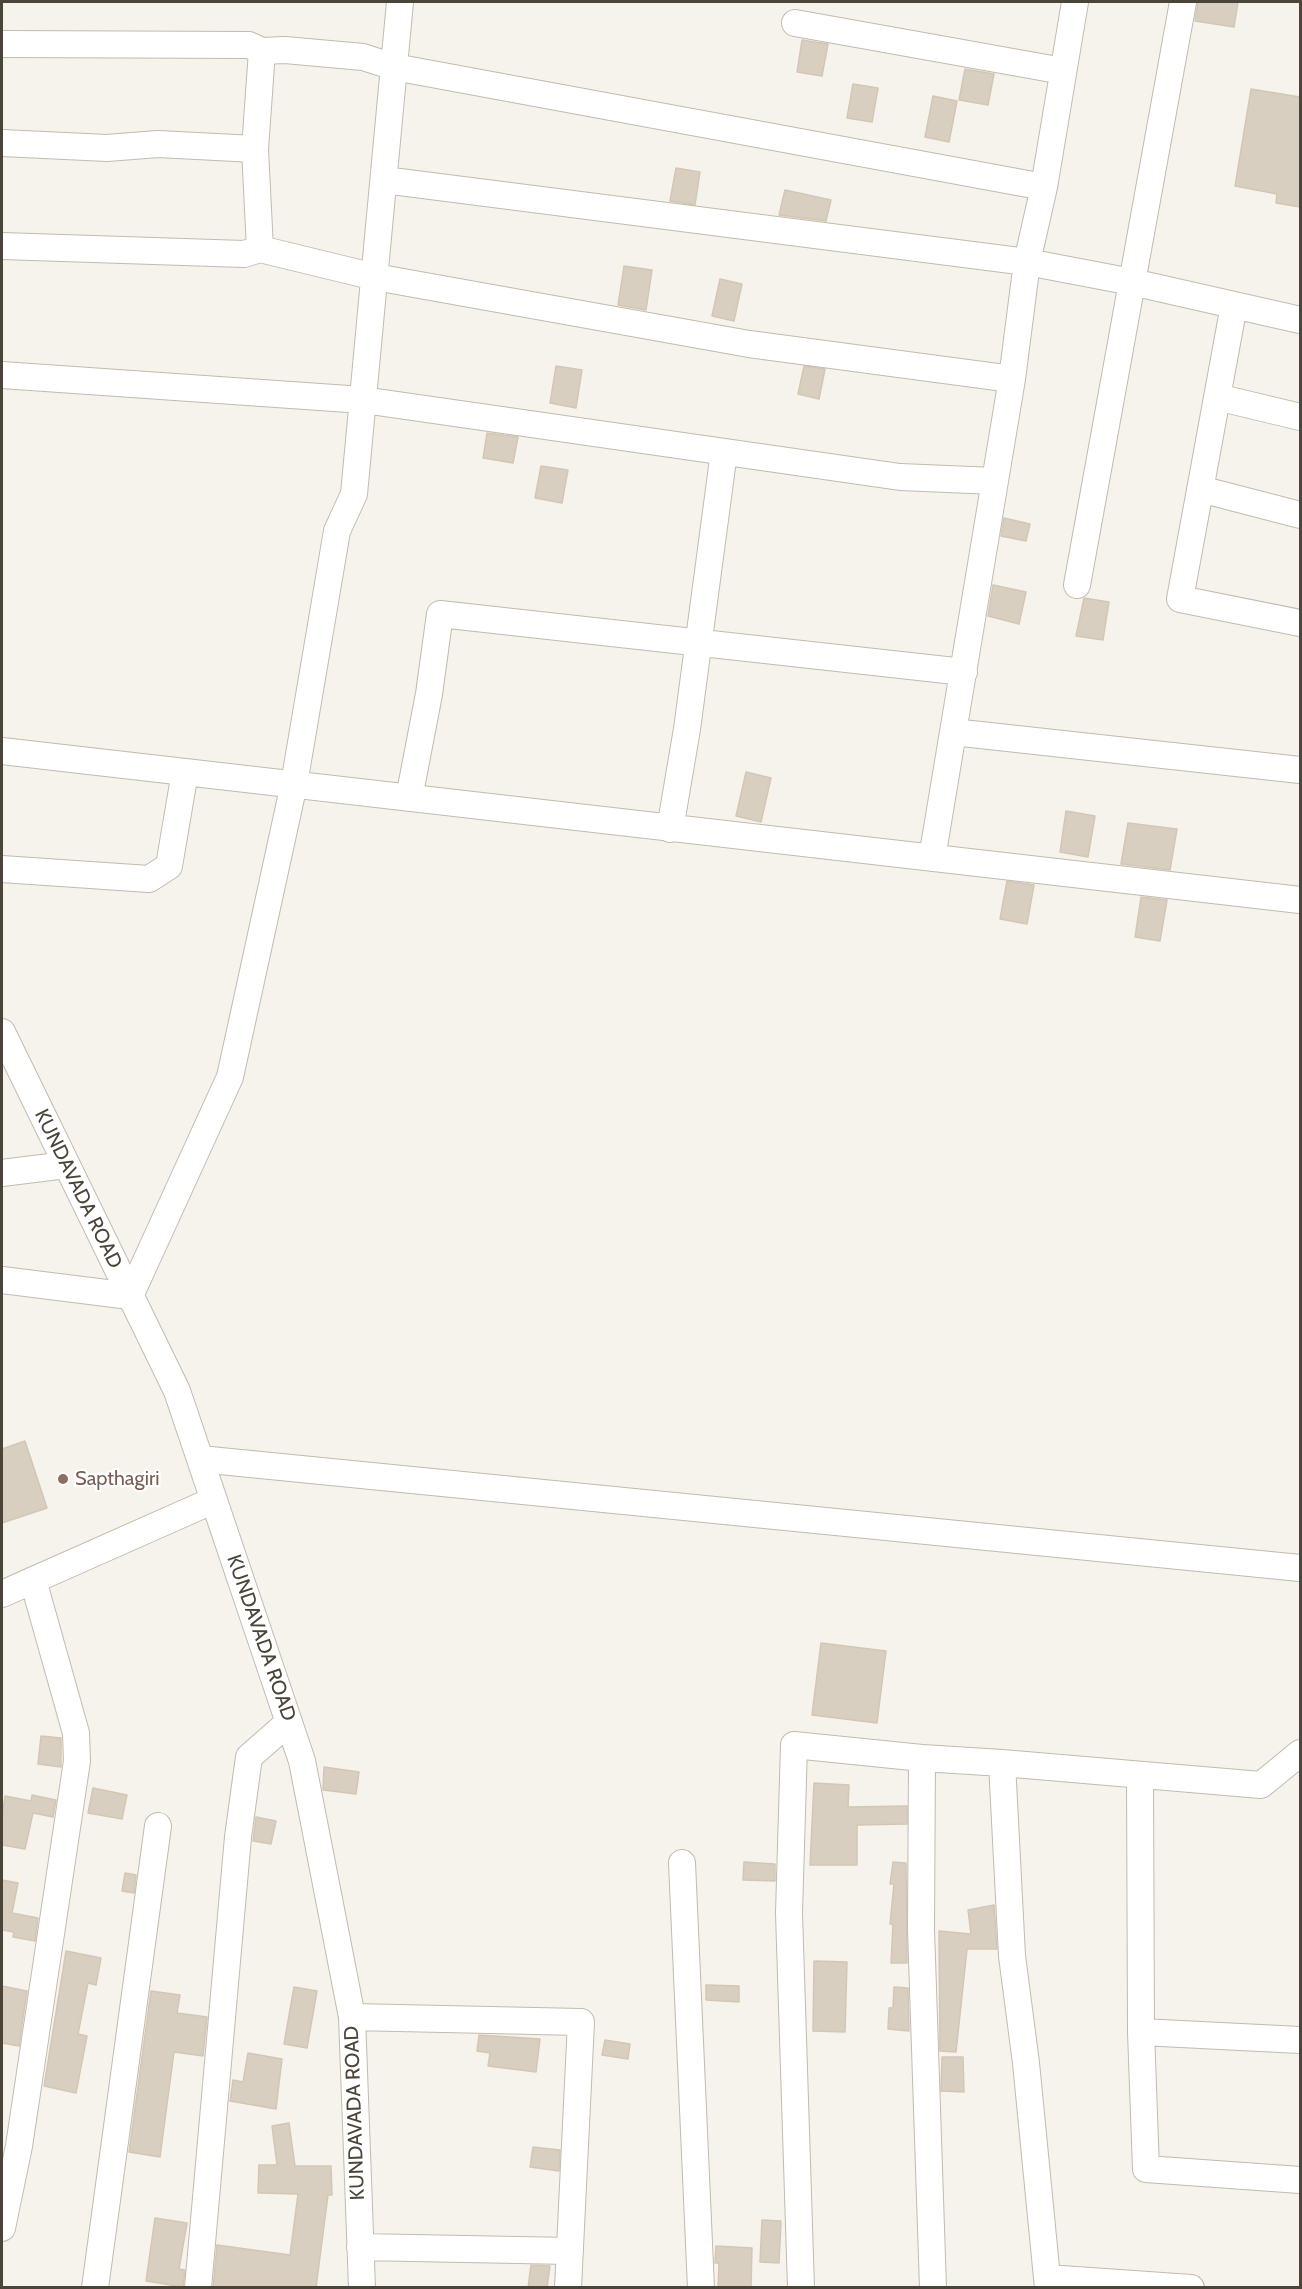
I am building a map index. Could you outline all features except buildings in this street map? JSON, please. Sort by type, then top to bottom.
[{"type":"street","points":[[2,1280],[130,1296],[230,1077],[294,784],[337,531],[354,494],[400,2]]},
{"type":"street","points":[[932,858],[1012,379],[1027,262],[1044,187],[1075,2]]},
{"type":"street","points":[[1077,585],[1183,2]]},
{"type":"street","points":[[795,23],[1063,70]]},
{"type":"street","points":[[2,44],[249,45],[262,51],[285,50],[363,57],[394,68],[1044,187]]},
{"type":"street","points":[[260,249],[255,149],[262,51]]},
{"type":"street","points":[[2,143],[107,148],[158,144],[255,149]]},
{"type":"street","points":[[384,180],[1027,262],[1132,282],[1300,320]]},
{"type":"street","points":[[2,246],[244,254],[260,249],[375,277],[748,344],[1012,379]]},
{"type":"street","points":[[1234,305],[1180,599],[1300,624]]},
{"type":"street","points":[[2,375],[363,400],[900,477],[995,482]]},
{"type":"street","points":[[1217,397],[1300,417]]},
{"type":"street","points":[[670,829],[687,729],[724,452]]},
{"type":"street","points":[[1200,489],[1300,514]]},
{"type":"street","points":[[409,798],[429,694],[440,614],[963,672]]},
{"type":"street","points":[[953,732],[1300,770]]},
{"type":"street","points":[[2,751],[1300,900]]},
{"type":"street","points":[[2,869],[149,879],[169,866],[185,772]]},
{"type":"street","name":"KUNDAVADA ROAD","points":[[2,1032],[8,1057],[66,1165],[177,1391],[302,1761],[352,2017],[362,2288]]},
{"type":"street","points":[[2,1173],[66,1165]]},
{"type":"street","points":[[200,1458],[1300,1568]]},
{"type":"street","points":[[2,1594],[214,1500]]},
{"type":"street","points":[[2,2219],[20,2146],[77,1761],[76,1734],[33,1580]]},
{"type":"street","points":[[198,2288],[238,1837],[249,1757],[289,1722]]},
{"type":"street","points":[[801,2288],[789,1913],[794,1745],[922,1758],[1261,1785],[1300,1753]]},
{"type":"street","points":[[922,1758],[921,1929],[933,2288]]},
{"type":"street","points":[[1002,1763],[1012,1956],[1026,2063],[1048,2283],[1191,2288]]},
{"type":"street","points":[[1140,1775],[1141,2032],[1146,2169],[1300,2180]]},
{"type":"street","points":[[95,2288],[158,1826]]},
{"type":"street","points":[[682,1863],[701,2288]]},
{"type":"street","points":[[352,2017],[581,2022],[568,2288]]},
{"type":"street","points":[[1141,2032],[1300,2040]]},
{"type":"street","points":[[360,2247],[570,2251]]},
{"type":"place","name":"Sapthagiri","points":[[63,1479]]}]
